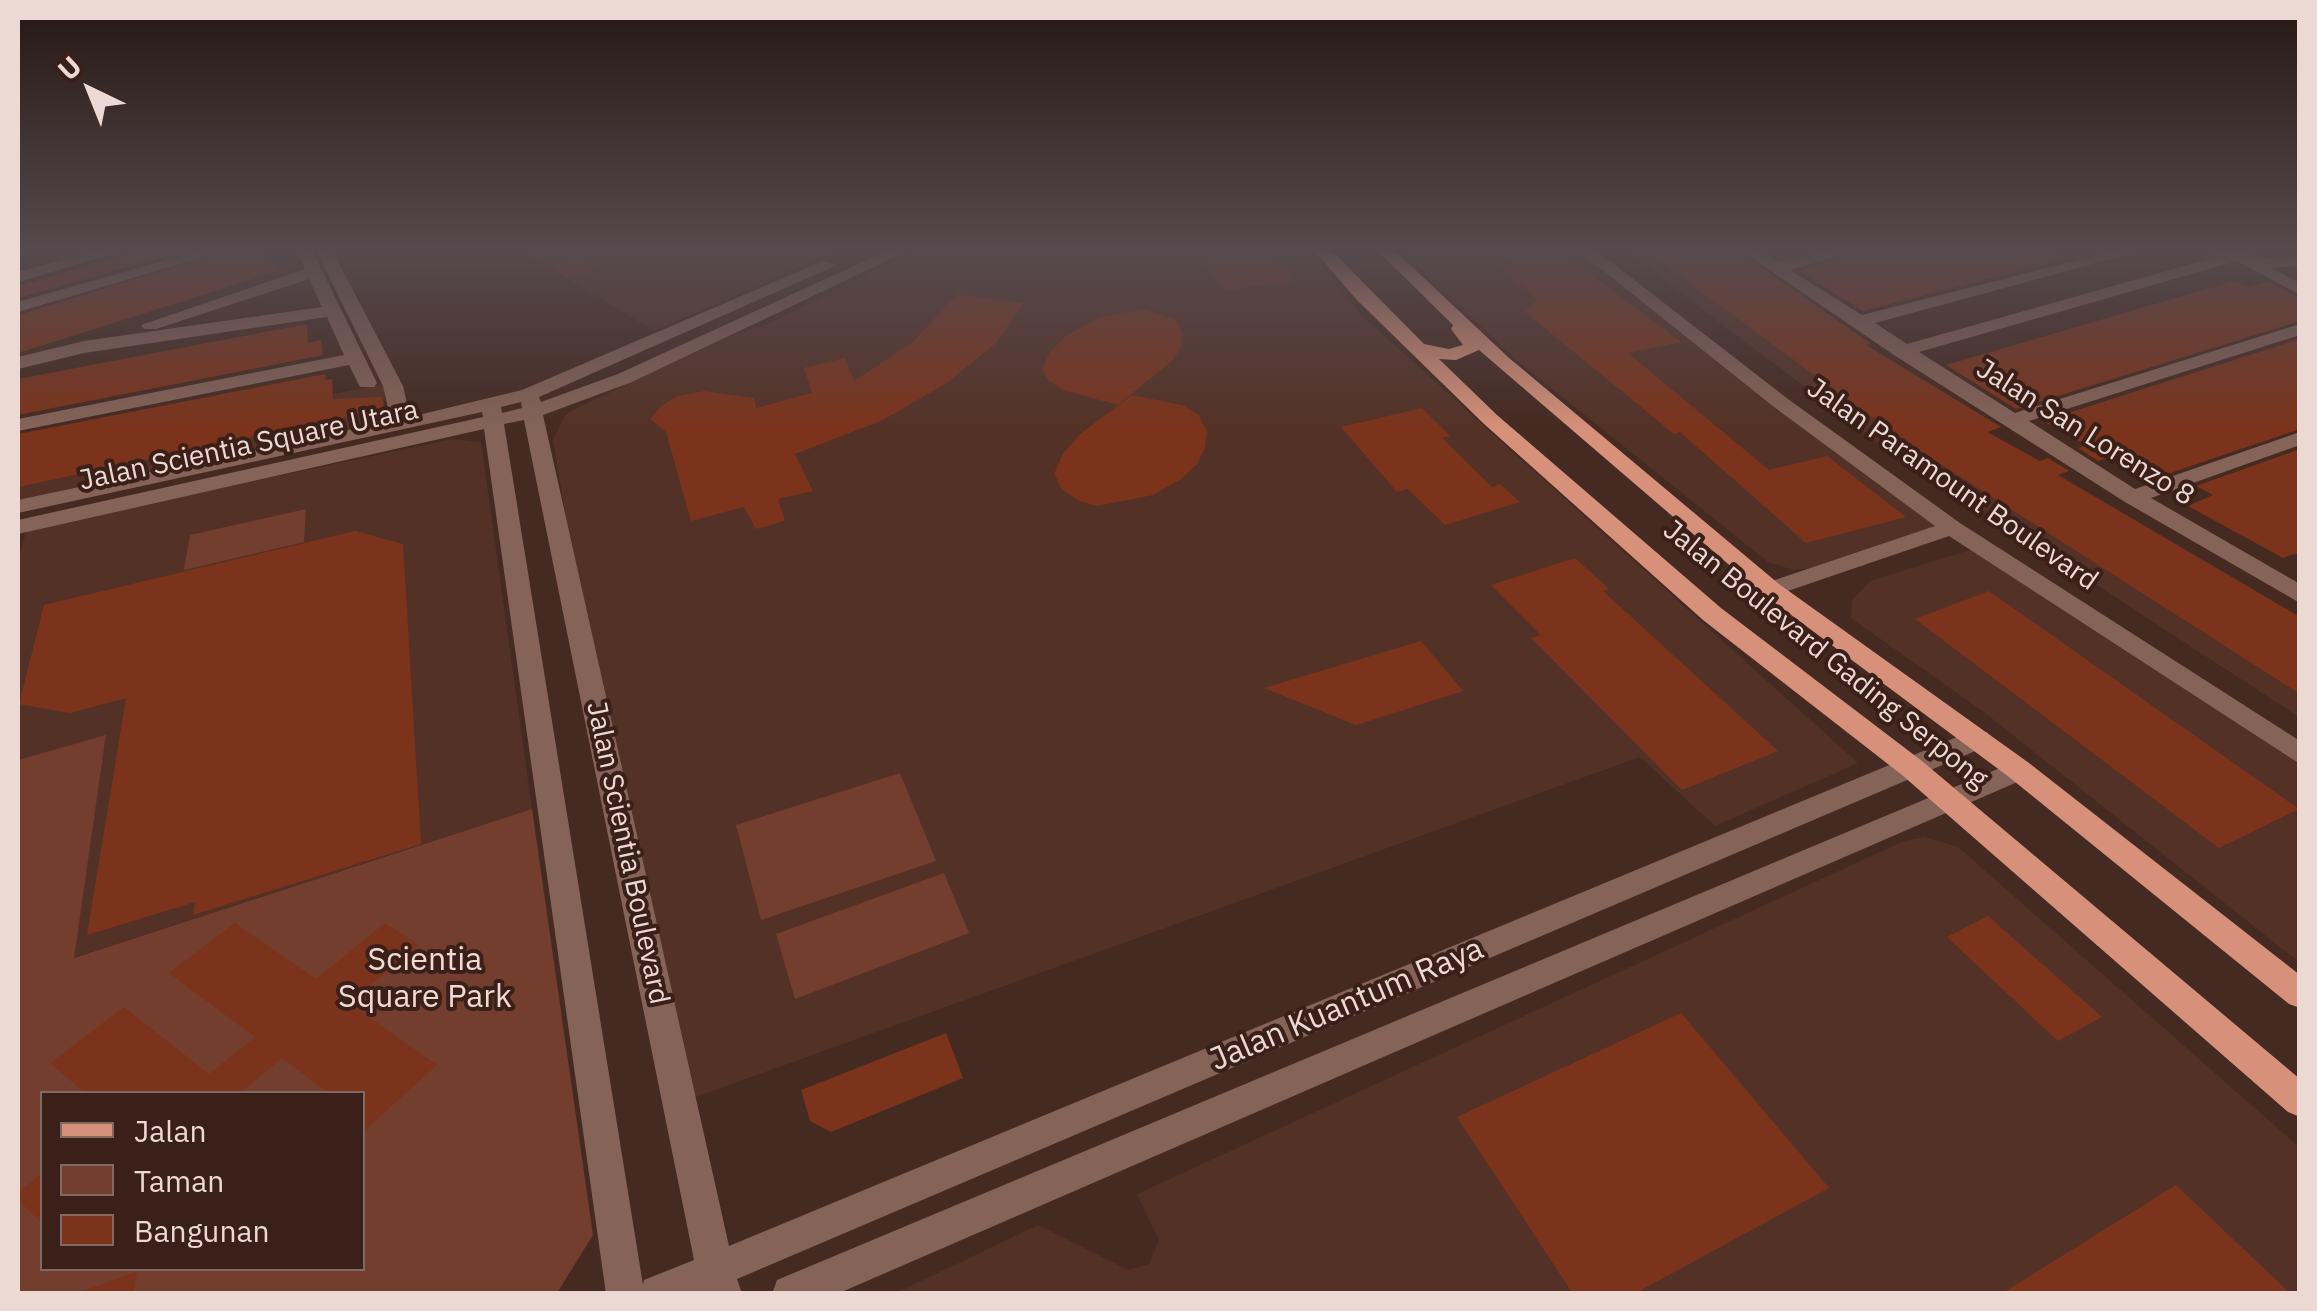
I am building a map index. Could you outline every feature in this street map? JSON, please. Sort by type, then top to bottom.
[{"type":"main road","name":"Jalan Boulevard Gading Serpong","points":[[1379,309],[1490,419],[1712,614],[1912,768],[2300,1101]]},
{"type":"main road","points":[[1416,347],[1453,356],[1470,350],[1474,344],[1437,309]]},
{"type":"main road","name":"Jalan Boulevard Gading Serpong","points":[[1446,309],[1501,361],[1771,589],[2019,770],[2300,994]]},
{"type":"main road","points":[[1490,419],[1492,409],[1450,366],[1468,356],[1501,361]]},
{"type":"street","points":[[84,348],[201,309]]},
{"type":"street","points":[[354,309],[393,386],[402,425]]},
{"type":"street","points":[[531,403],[735,309]]},
{"type":"street","points":[[625,1294],[492,414],[624,378],[773,309]]},
{"type":"street","name":"Jalan Paramount Boulevard","points":[[1661,309],[1780,403],[1952,528],[2300,754]]},
{"type":"street","name":"Jalan San Lorenzo 8","points":[[1839,309],[2133,497],[2300,595]]},
{"type":"street","points":[[1858,322],[1908,309]]},
{"type":"street","points":[[1901,351],[2065,309]]},
{"type":"street","points":[[18,363],[84,348],[330,311],[368,382]]},
{"type":"street","points":[[2012,420],[2300,329]]},
{"type":"street","points":[[18,425],[357,358]]},
{"type":"street","name":"Jalan Scientia Boulevard","points":[[531,403],[719,1281]]},
{"type":"street","name":"Jalan Scientia Square Utara","points":[[18,507],[402,425],[492,414]]},
{"type":"street","name":"Jalan Scientia Square Utara","points":[[18,527],[492,414]]},
{"type":"street","points":[[2133,497],[2300,438]]},
{"type":"street","points":[[1771,589],[1952,528]]},
{"type":"street","points":[[2276,581],[2300,572]]},
{"type":"street","name":"Jalan Kuantum Raya","points":[[658,1294],[719,1281],[1978,739]]},
{"type":"street","name":"Jalan Kuantum Raya","points":[[792,1294],[2019,770]]},
{"type":"shaded area","points":[[618,309],[704,309],[655,331]]},
{"type":"shaded area","points":[[798,309],[1356,309],[1858,763],[1715,826],[1640,757],[679,1103],[602,731],[553,440],[565,415],[581,406],[735,334],[766,325]]},
{"type":"shaded area","points":[[1463,309],[1663,309],[1941,526],[1812,568],[1793,570],[1768,562],[1516,360]]},
{"type":"shaded area","points":[[1703,309],[1769,309],[1957,444],[2299,656],[2299,717],[1879,443]]},
{"type":"shaded area","points":[[385,384],[383,426],[18,503],[18,457]]},
{"type":"shaded area","points":[[453,439],[481,442],[532,809],[73,958],[106,736],[18,760],[18,560],[27,529]]},
{"type":"shaded area","points":[[1989,544],[2299,755],[2299,962],[1985,713],[1851,618],[1852,600],[1870,581]]},
{"type":"shaded area","points":[[1924,837],[1958,847],[2299,1147],[2299,1293],[894,1294],[1038,1225],[1128,1270],[1149,1264],[1159,1240],[1137,1194],[1904,841]]},
{"type":"green space","points":[[306,509],[304,542],[184,570],[190,535]]},
{"type":"green space","name":"Scientia Square Park","points":[[106,735],[74,958],[532,809],[593,1235],[557,1293],[18,1294],[18,760]]},
{"type":"green space","points":[[900,773],[936,861],[761,920],[736,825]]},
{"type":"green space","points":[[944,873],[969,933],[795,999],[776,934]]},
{"type":"building","points":[[37,309],[157,309],[18,353],[18,315]]},
{"type":"building","points":[[943,309],[1020,309],[996,343],[947,383],[883,420],[795,454],[813,491],[778,499],[785,521],[756,529],[744,507],[691,521],[666,432],[650,419],[662,405],[678,396],[704,391],[754,398],[756,408],[812,393],[804,368],[845,358],[854,381],[913,342]]},
{"type":"building","points":[[1144,309],[1175,319],[1183,333],[1173,360],[1118,405],[1064,390],[1049,381],[1042,369],[1050,352],[1066,336],[1100,317]]},
{"type":"building","points":[[1637,309],[1681,342],[1628,353],[1769,470],[1827,456],[1906,517],[1806,543],[1680,432],[1674,434],[1524,311]]},
{"type":"building","points":[[1725,309],[1821,309],[1871,344],[1866,345],[2001,427],[1987,432],[2040,461],[2048,458],[2069,471],[2058,475],[2300,617],[2300,694],[1906,442]]},
{"type":"building","points":[[2137,309],[2300,309],[2300,321],[2016,409],[1946,365]]},
{"type":"building","points":[[307,324],[308,343],[321,340],[323,355],[18,415],[18,379]]},
{"type":"building","points":[[2300,339],[2300,429],[2150,480],[2109,457],[2098,461],[2078,448],[2086,445],[2043,421]]},
{"type":"building","points":[[325,374],[326,380],[332,379],[333,399],[382,397],[384,409],[18,487],[18,434]]},
{"type":"building","points":[[1132,395],[1182,405],[1198,414],[1207,431],[1205,448],[1197,464],[1181,479],[1153,495],[1097,506],[1079,501],[1062,489],[1054,474],[1063,454],[1080,434]]},
{"type":"building","points":[[1422,408],[1450,436],[1442,438],[1492,487],[1500,484],[1520,502],[1445,525],[1408,489],[1397,492],[1341,427]]},
{"type":"building","points":[[2300,449],[2300,552],[2283,558],[2188,506],[2213,495],[2196,486]]},
{"type":"building","points":[[355,531],[403,544],[421,844],[193,915],[195,902],[87,935],[126,698],[70,713],[19,704],[44,605]]},
{"type":"building","points":[[1575,558],[1609,589],[1603,591],[1778,751],[1682,790],[1531,638],[1541,635],[1491,585]]},
{"type":"building","points":[[1989,591],[2299,809],[2219,848],[1915,619]]},
{"type":"building","points":[[1421,641],[1463,691],[1356,725],[1264,688]]},
{"type":"building","points":[[1988,916],[2102,1017],[2058,1041],[1947,937]]},
{"type":"building","points":[[235,923],[316,979],[385,923],[419,945],[349,1003],[437,1065],[365,1130],[365,1091],[326,1091],[282,1058],[243,1091],[83,1091],[50,1063],[124,1007],[209,1074],[255,1037],[169,973]]},
{"type":"building","points":[[1681,1013],[1829,1188],[1634,1294],[1573,1294],[1457,1117]]},
{"type":"building","points":[[946,1033],[963,1078],[831,1132],[810,1121],[801,1090]]},
{"type":"building","points":[[40,1175],[40,1221],[18,1200],[18,1193]]},
{"type":"building","points":[[2176,1185],[2291,1294],[2001,1294]]},
{"type":"building","points":[[137,1271],[134,1294],[81,1292]]}]
